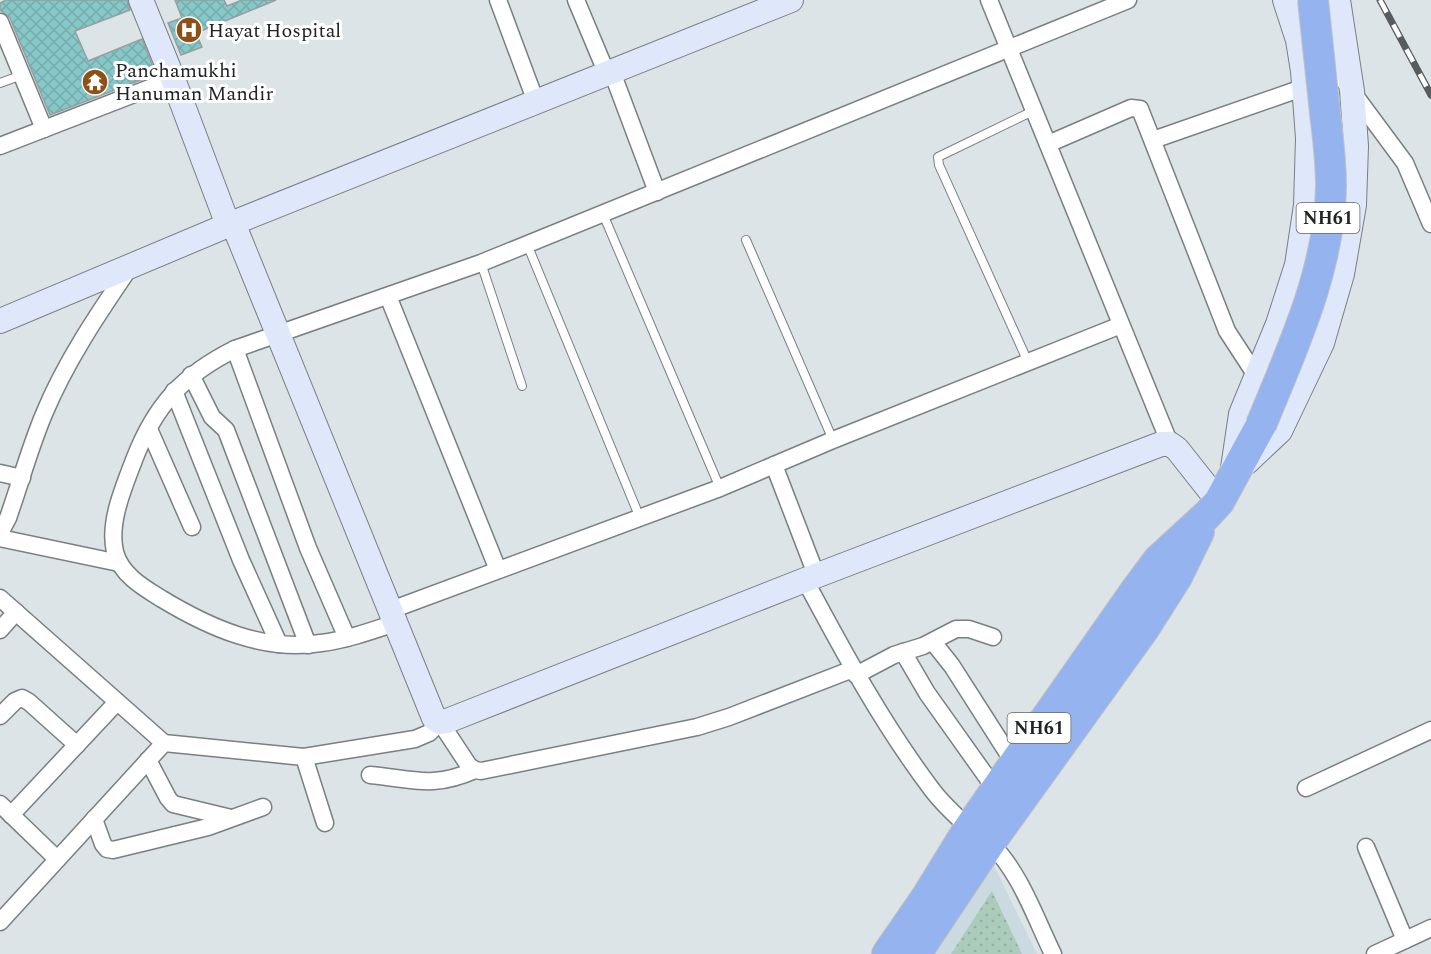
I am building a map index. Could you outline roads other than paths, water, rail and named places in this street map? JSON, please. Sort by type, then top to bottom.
[{"type":"highway","name":"NH61","points":[[887,954],[927,896],[980,835],[1144,628],[1177,577],[1261,425],[1307,309],[1328,221],[1331,186],[1328,145],[1295,2]]},
{"type":"highway","name":"NH61","points":[[916,954],[980,835],[996,790],[1158,561],[1219,498]]},
{"type":"street","points":[[141,0],[434,717],[440,722],[469,766],[481,771],[697,728],[854,672],[933,642],[961,628],[993,637]]},
{"type":"street","points":[[498,0],[536,102]]},
{"type":"street","points":[[576,0],[609,73],[657,192]]},
{"type":"street","points":[[988,0],[1170,444],[1177,449],[1219,498]]},
{"type":"street","points":[[1121,325],[833,440],[720,488],[498,570],[347,638],[308,645],[279,644],[236,635],[181,610],[144,588],[124,570],[115,550],[114,525],[137,451],[158,412],[174,392],[209,361],[235,349],[481,263],[1128,0]]},
{"type":"street","points":[[1219,498],[1280,431],[1322,343],[1342,274],[1354,205],[1356,146],[1352,91],[1338,0]]},
{"type":"street","points":[[0,321],[231,224],[781,2]]},
{"type":"street","points":[[1295,2],[1352,91],[1405,163],[1431,224]]},
{"type":"street","points":[[1219,498],[1241,414],[1278,324],[1297,265],[1306,205],[1308,138],[1305,87],[1295,2]]},
{"type":"street","points":[[0,22],[44,129]]},
{"type":"street","points":[[0,146],[173,79]]},
{"type":"street","points":[[1153,140],[1305,87]]},
{"type":"street","points":[[1048,144],[1134,108],[1141,112],[1227,331],[1257,377]]},
{"type":"street","points":[[0,533],[8,518],[43,414],[61,376],[81,341],[131,266]]},
{"type":"street","points":[[387,296],[498,570]]},
{"type":"street","points":[[235,349],[308,548],[347,638]]},
{"type":"street","points":[[191,375],[212,417],[226,430],[308,645]]},
{"type":"street","points":[[174,392],[241,560],[279,644]]},
{"type":"street","points":[[149,429],[192,527]]},
{"type":"street","points":[[0,598],[164,743],[304,757],[415,739],[429,733],[440,722],[1161,444],[1170,444]]},
{"type":"street","points":[[774,465],[811,579],[854,672],[879,713],[934,791],[980,835],[1018,882],[1053,954]]},
{"type":"street","points":[[0,473],[22,478]]},
{"type":"street","points":[[0,538],[119,563]]},
{"type":"street","points":[[0,630],[16,612]]},
{"type":"street","points":[[933,642],[952,666],[1014,763]]},
{"type":"street","points":[[903,652],[927,693],[996,790]]},
{"type":"street","points":[[0,716],[15,701],[22,698],[76,746]]},
{"type":"street","points":[[57,859],[6,810],[76,746],[117,702]]},
{"type":"street","points":[[1306,788],[1431,730]]},
{"type":"street","points":[[3,911],[57,859],[164,743]]},
{"type":"street","points":[[304,757],[324,823]]},
{"type":"street","points":[[148,760],[173,804],[232,818]]},
{"type":"street","points":[[370,775],[415,782],[447,781],[475,770]]},
{"type":"street","points":[[94,819],[102,844],[107,849],[113,850],[208,827],[263,807]]},
{"type":"street","points":[[1366,847],[1405,940]]},
{"type":"street","points":[[1375,954],[1431,928]]},
{"type":"lane","points":[[0,83],[22,75]]},
{"type":"lane","points":[[1028,362],[939,165],[938,157],[1034,111]]},
{"type":"lane","points":[[603,213],[720,488]]},
{"type":"lane","points":[[746,240],[833,440]]},
{"type":"lane","points":[[526,244],[640,518]]},
{"type":"lane","points":[[481,263],[522,386]]},
{"type":"railway","points":[[1380,0],[1431,95]]},
{"type":"place","name":"Hayat Hospital","points":[[189,30]]},
{"type":"place","name":"Panchamukhi Hanuman Mandir","points":[[95,82]]}]
